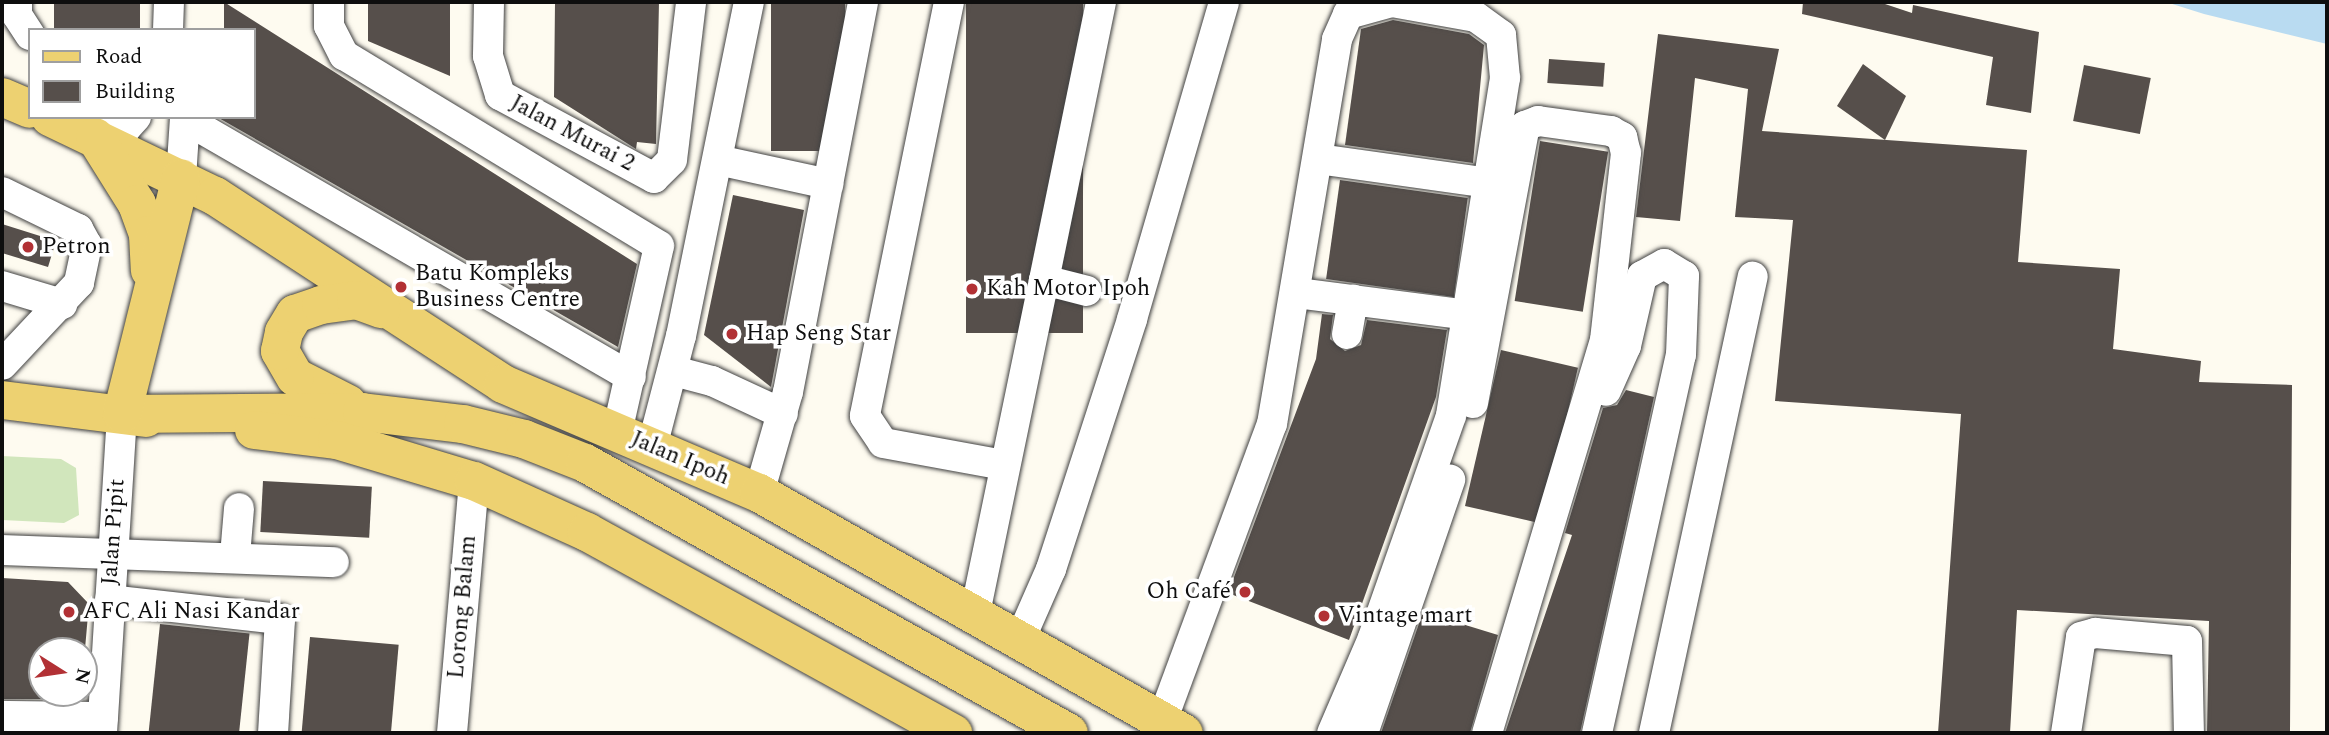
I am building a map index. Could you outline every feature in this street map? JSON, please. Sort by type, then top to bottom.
[{"type":"main road","points":[[2,97],[28,108]]},
{"type":"main road","name":"Jalan Ipoh","points":[[55,119],[181,178],[503,384],[759,493],[974,618],[1173,727]]},
{"type":"main road","points":[[94,136],[137,204],[148,235],[151,292]]},
{"type":"main road","points":[[122,414],[181,178]]},
{"type":"main road","points":[[376,414],[310,389],[280,351],[295,314],[321,305],[356,300],[390,312]]},
{"type":"main road","points":[[2,400],[337,440],[474,481],[587,531],[953,733]]},
{"type":"main road","name":"Jalan Ipoh","points":[[122,414],[283,408],[376,414],[463,424],[585,463],[1069,733]]},
{"type":"street","points":[[17,2],[17,15],[28,32]]},
{"type":"street","points":[[168,28],[169,2]]},
{"type":"street","points":[[329,2],[328,26],[351,61],[659,246],[617,432]]},
{"type":"street","name":"Jalan Murai 2","points":[[489,2],[488,56],[500,95],[654,178],[672,160],[691,2]]},
{"type":"street","points":[[652,447],[674,370],[749,2]]},
{"type":"street","points":[[759,493],[783,414],[863,2]]},
{"type":"street","points":[[949,2],[865,416],[883,443],[1004,465]]},
{"type":"street","points":[[974,618],[1101,2]]},
{"type":"street","points":[[1019,642],[1051,569],[1128,333],[1224,2]]},
{"type":"street","points":[[1173,727],[1180,672],[1272,424],[1297,293],[1337,39],[1348,14],[1392,2],[1476,17],[1501,35],[1505,78],[1451,416],[1373,638],[1332,733]]},
{"type":"street","points":[[94,136],[127,128],[134,119]]},
{"type":"street","points":[[181,178],[185,119]]},
{"type":"street","points":[[187,119],[631,377]]},
{"type":"street","points":[[1363,733],[1469,424],[1517,145],[1525,126],[1538,121],[1611,131],[1622,137],[1626,153],[1605,340],[1487,733]]},
{"type":"street","points":[[1318,159],[1489,183]]},
{"type":"street","points":[[718,160],[828,184]]},
{"type":"street","points":[[2,192],[78,229],[86,258],[79,283],[2,365]]},
{"type":"street","points":[[1499,733],[1608,386],[1626,346],[1642,276],[1664,264],[1685,276],[1681,355],[1597,733]]},
{"type":"street","points":[[1654,733],[1753,276]]},
{"type":"street","points":[[1044,280],[1087,290]]},
{"type":"street","points":[[2,286],[62,304]]},
{"type":"street","points":[[1297,293],[1468,315]]},
{"type":"street","points":[[1347,334],[1353,300]]},
{"type":"street","points":[[674,370],[783,414]]},
{"type":"street","name":"Jalan Pipit","points":[[102,725],[122,414]]},
{"type":"street","name":"Lorong Balam","points":[[452,733],[474,481]]},
{"type":"street","points":[[236,556],[239,509]]},
{"type":"street","points":[[2,550],[112,551],[334,562]]},
{"type":"street","points":[[110,600],[281,619],[273,733]]},
{"type":"street","points":[[2066,733],[2079,645],[2095,633],[2187,641],[2189,733]]},
{"type":"street","points":[[2,716],[102,725]]},
{"type":"green space","points":[[2,456],[61,459],[76,468],[79,515],[64,523],[2,520]]},
{"type":"water","points":[[2166,2],[2327,2],[2327,44],[2204,14]]},
{"type":"building","points":[[54,2],[140,2],[140,28],[54,28]]},
{"type":"building","points":[[224,2],[637,264],[618,347],[220,119],[256,119],[256,28],[224,28]]},
{"type":"building","points":[[368,2],[450,2],[450,76],[368,41]]},
{"type":"building","points":[[555,2],[659,2],[656,144],[637,142],[636,149],[554,97]]},
{"type":"building","points":[[771,2],[845,2],[845,151],[771,151]]},
{"type":"building","points":[[966,2],[1083,2],[1083,333],[966,333]]},
{"type":"building","points":[[1803,2],[1879,2],[1912,13],[1913,5],[2039,32],[2031,113],[1986,105],[1993,57],[1802,14]]},
{"type":"building","points":[[1393,20],[1469,34],[1484,45],[1473,163],[1345,145],[1361,29]]},
{"type":"building","points":[[1658,34],[1779,49],[1762,131],[2027,150],[2018,262],[2120,269],[2113,349],[2201,361],[2199,382],[2292,385],[2290,733],[2207,733],[2209,621],[2017,610],[2010,733],[1938,733],[1961,414],[1775,401],[1793,220],[1735,217],[1748,89],[1695,78],[1680,221],[1636,217]]},
{"type":"building","points":[[1549,59],[1605,63],[1603,87],[1547,83]]},
{"type":"building","points":[[1863,64],[1906,96],[1885,140],[1837,106]]},
{"type":"building","points":[[2084,65],[2151,78],[2140,134],[2073,121]]},
{"type":"building","points":[[1540,141],[1608,152],[1583,312],[1515,301]]},
{"type":"building","points":[[1340,180],[1468,198],[1454,297],[1326,279]]},
{"type":"building","points":[[733,195],[804,210],[771,387],[704,335]]},
{"type":"building","name":"Petron","points":[[2,224],[56,241],[48,267],[2,253]]},
{"type":"building","points":[[1322,314],[1333,315],[1330,339],[1345,351],[1361,345],[1367,320],[1447,330],[1436,397],[1349,640],[1228,593],[1316,359]]},
{"type":"building","points":[[1501,350],[1578,368],[1542,524],[1465,506]]},
{"type":"building","points":[[1626,390],[1654,397],[1580,733],[1505,733],[1572,535],[1565,533],[1603,408],[1617,405]]},
{"type":"building","points":[[263,481],[372,487],[369,538],[260,532]]},
{"type":"building","points":[[2,578],[68,582],[89,604],[86,637],[28,637],[28,699],[2,699]]},
{"type":"building","points":[[1423,612],[1498,635],[1470,733],[1381,733]]},
{"type":"building","points":[[160,624],[250,633],[239,733],[149,732]]},
{"type":"building","points":[[310,637],[399,645],[391,733],[302,733]]},
{"type":"place","name":"Petron","points":[[28,247]]},
{"type":"place","name":"Batu Kompleks Business Centre","points":[[401,287]]},
{"type":"place","name":"Kah Motor Ipoh","points":[[972,289]]},
{"type":"place","name":"Hap Seng Star","points":[[732,334]]},
{"type":"place","name":"Oh Café","points":[[1245,592]]},
{"type":"place","name":"AFC Ali Nasi Kandar","points":[[69,612]]},
{"type":"place","name":"Vintage mart","points":[[1324,616]]}]
